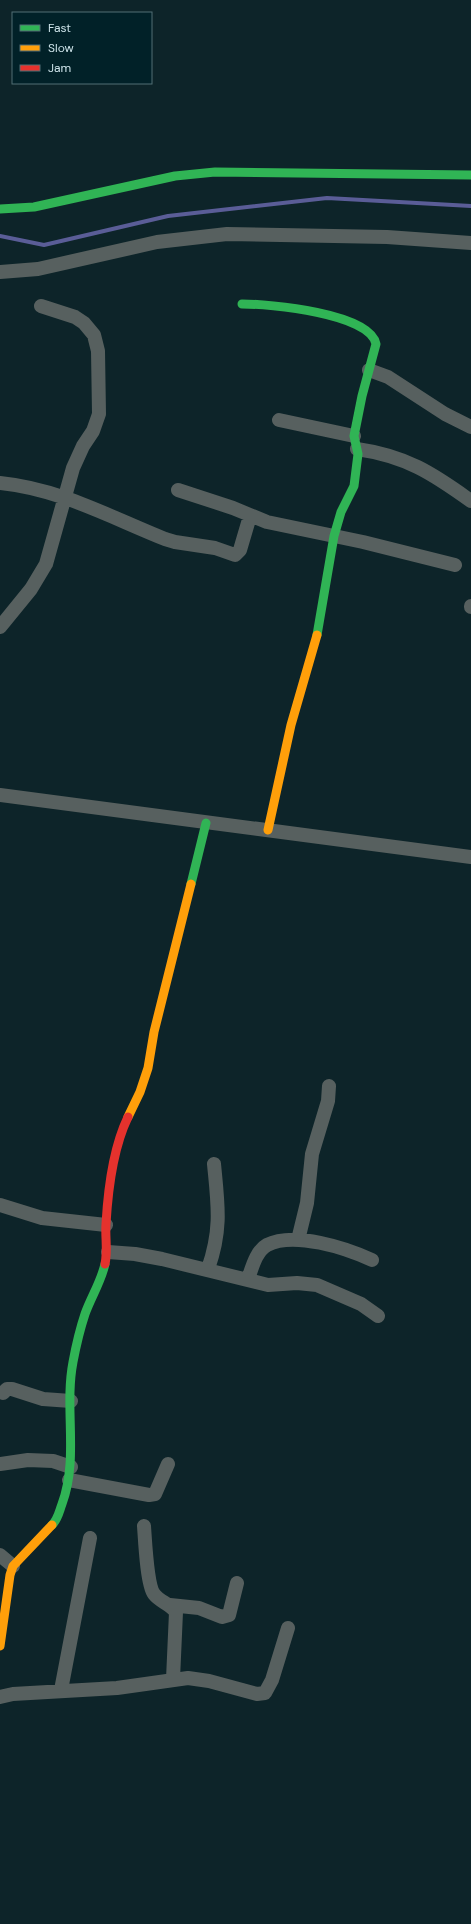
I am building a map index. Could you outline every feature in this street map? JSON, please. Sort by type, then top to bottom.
[{"type":"street","points":[[0,209],[34,208],[187,174],[215,172],[471,175]]},
{"type":"street","points":[[0,272],[38,269],[157,242],[226,234],[386,237],[471,243]]},
{"type":"street","points":[[242,304],[269,304],[322,312],[368,330],[374,336],[376,344],[369,370],[356,443],[356,476],[354,486],[341,512],[334,536],[316,641],[291,725],[268,830]]},
{"type":"street","points":[[0,627],[39,578],[47,558],[73,468],[83,446],[97,422],[98,351],[94,335],[84,323],[75,318],[42,306]]},
{"type":"street","points":[[369,370],[388,377],[445,414],[471,427]]},
{"type":"street","points":[[279,420],[356,443],[405,460],[430,473],[471,501]]},
{"type":"street","points":[[0,483],[64,496],[165,539],[215,548],[235,555],[240,550],[250,516]]},
{"type":"street","points":[[178,490],[233,508],[250,516],[278,524],[455,565]]},
{"type":"street","points":[[0,794],[206,823],[471,857]]},
{"type":"street","points":[[0,1646],[5,1587],[13,1566],[56,1521],[62,1506],[70,1473],[71,1378],[85,1314],[102,1279],[108,1252],[106,1225],[119,1135],[140,1092],[148,1068],[154,1032],[206,823]]},
{"type":"street","points":[[298,1240],[307,1203],[312,1154],[328,1101],[329,1086]]},
{"type":"street","points":[[208,1269],[217,1240],[218,1228],[214,1164]]},
{"type":"street","points":[[0,1206],[42,1218],[106,1225]]},
{"type":"street","points":[[248,1279],[260,1251],[267,1245],[278,1242],[298,1240],[320,1242],[372,1260]]},
{"type":"street","points":[[108,1252],[135,1254],[208,1269],[268,1285],[297,1283],[318,1285],[362,1304],[378,1316]]},
{"type":"street","points":[[3,1393],[7,1389],[12,1389],[43,1399],[71,1401]]},
{"type":"street","points":[[0,1464],[28,1460],[53,1461],[70,1473],[149,1495],[156,1494],[168,1464]]},
{"type":"street","points":[[144,1526],[146,1557],[153,1594],[170,1605],[176,1612],[173,1679]]},
{"type":"street","points":[[61,1690],[90,1538]]},
{"type":"street","points":[[0,1555],[13,1566]]},
{"type":"street","points":[[170,1605],[199,1608],[222,1617],[229,1615],[238,1583]]},
{"type":"street","points":[[0,1697],[61,1690],[117,1688],[188,1678],[209,1681],[257,1694],[265,1692],[272,1680],[288,1628]]},
{"type":"waterway","points":[[0,236],[44,245],[168,216],[327,198],[471,206]]},
{"type":"traffic: fast","points":[[0,209],[34,207],[175,176],[215,172],[471,175]]},
{"type":"traffic: fast","points":[[242,304],[295,308],[338,318],[356,325],[370,333],[376,344],[362,396],[354,436],[358,454],[354,486],[341,512],[334,536],[317,635]]},
{"type":"traffic: fast","points":[[191,884],[206,823]]},
{"type":"traffic: fast","points":[[52,1525],[57,1518],[62,1504],[70,1469],[70,1398],[74,1356],[85,1314],[105,1264]]},
{"type":"traffic: slow","points":[[268,830],[291,725],[317,635]]},
{"type":"traffic: slow","points":[[128,1117],[140,1092],[148,1068],[154,1032],[191,884]]},
{"type":"traffic: slow","points":[[0,1646],[10,1575],[13,1566],[52,1525]]},
{"type":"traffic: jam","points":[[105,1264],[106,1224],[112,1169],[115,1155],[128,1117]]}]
